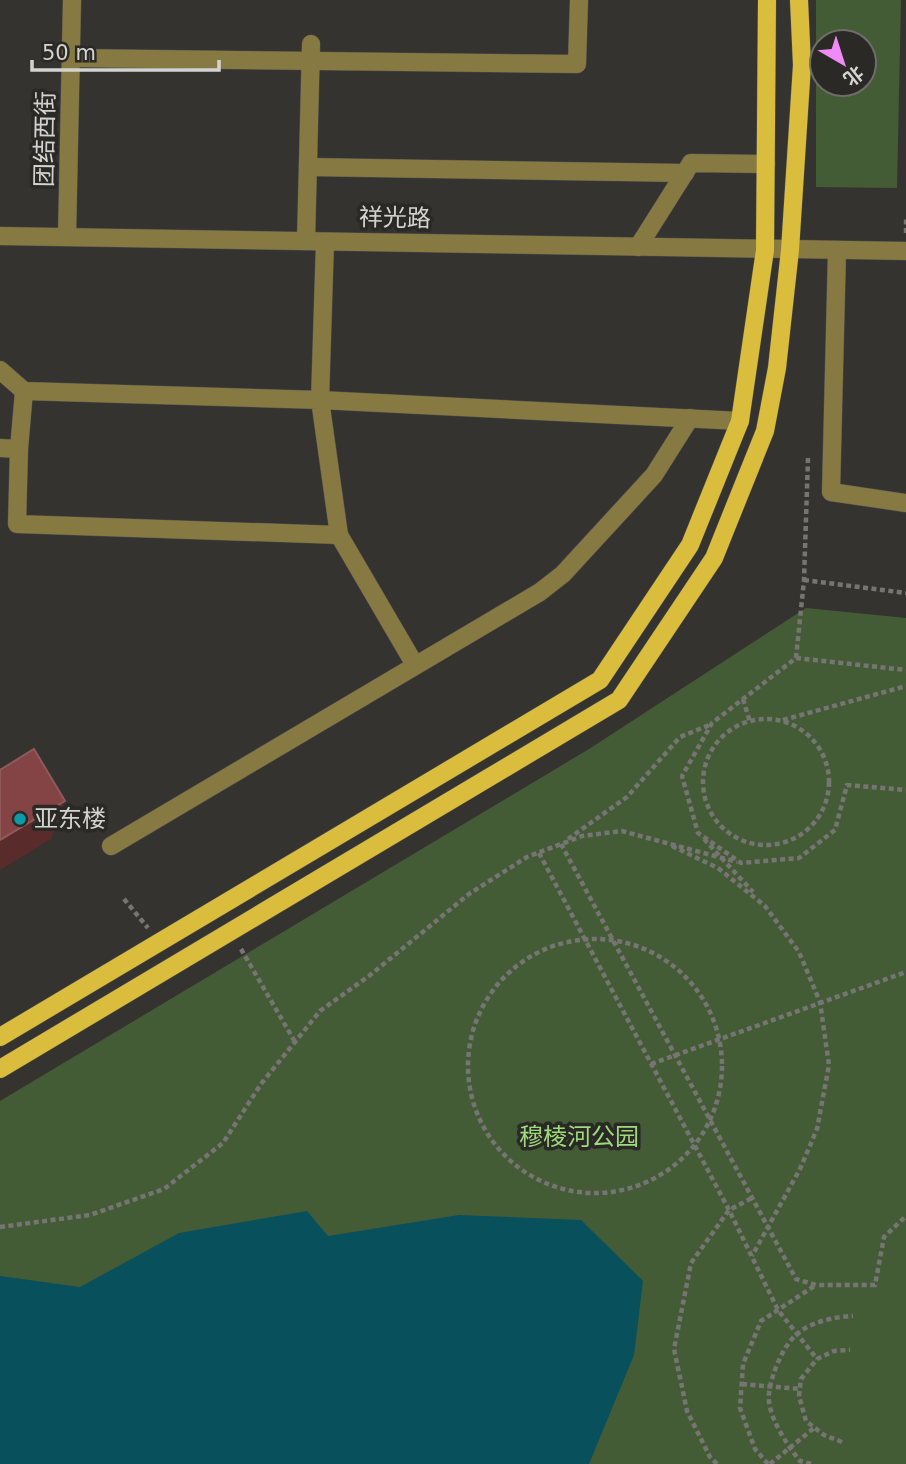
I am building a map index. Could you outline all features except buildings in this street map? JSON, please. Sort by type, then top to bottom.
[{"type":"main road","points":[[0,1038],[600,680],[690,545],[740,421],[765,250],[767,0]]},
{"type":"main road","points":[[0,1069],[619,700],[714,558],[765,431],[777,368],[790,250],[802,65],[799,0]]},
{"type":"street","name":"团结西街","points":[[67,237],[72,0]]},
{"type":"street","points":[[71,58],[311,52],[577,64],[579,0]]},
{"type":"street","points":[[306,241],[311,52]]},
{"type":"street","points":[[638,247],[691,163],[765,164]]},
{"type":"street","points":[[308,167],[685,173]]},
{"type":"street","name":"祥光路","points":[[0,236],[906,251]]},
{"type":"street","points":[[325,242],[320,400],[339,535],[415,665]]},
{"type":"street","points":[[837,251],[831,492],[906,503]]},
{"type":"street","points":[[0,370],[24,391],[320,400],[740,421]]},
{"type":"street","points":[[24,391],[17,524],[339,535]]},
{"type":"street","points":[[110,846],[540,592],[563,574],[654,475],[690,418]]},
{"type":"street","points":[[0,448],[19,449]]},
{"type":"path","points":[[796,658],[804,580],[906,593]]},
{"type":"path","points":[[561,844],[627,797],[680,737],[712,723],[796,658],[906,670]]},
{"type":"path","points":[[782,720],[802,729],[817,744],[827,763],[830,784],[825,805],[815,822],[800,836],[781,844],[760,845],[741,840],[724,829],[711,814],[704,794],[703,774],[710,753],[723,736],[740,724],[761,719],[782,720],[906,686]]},
{"type":"path","points":[[743,699],[750,722]]},
{"type":"path","points":[[712,723],[682,776],[698,833],[765,906],[799,952],[820,1002],[829,1065],[817,1129],[800,1169],[752,1257]]},
{"type":"path","points":[[0,1227],[90,1215],[164,1188],[223,1143],[261,1084],[320,1011],[369,976],[469,894],[527,857],[582,836],[622,831],[741,863],[799,858],[835,830],[848,785],[906,790]]},
{"type":"path","points":[[698,833],[741,863]]},
{"type":"path","points":[[660,841],[718,867],[765,906]]},
{"type":"path","points":[[561,844],[796,1279],[816,1285],[875,1285],[884,1237],[906,1216]]},
{"type":"path","points":[[539,853],[729,1210],[778,1310],[817,1359]]},
{"type":"path","points":[[124,898],[159,943]]},
{"type":"path","points":[[600,938],[641,946],[678,967],[705,999],[721,1038],[723,1081],[711,1122],[687,1156],[652,1181],[612,1193],[570,1192],[550,1185],[530,1177],[498,1150],[476,1114],[467,1073],[472,1031],[491,993],[520,963],[558,944],[600,938]]},
{"type":"path","points":[[238,944],[295,1042]]},
{"type":"path","points":[[651,1064],[906,972]]},
{"type":"path","points":[[717,1464],[710,1457],[687,1411],[674,1349],[691,1263],[729,1210],[752,1198]]},
{"type":"path","points":[[814,1428],[769,1464],[755,1449],[740,1408],[743,1364],[761,1321],[816,1285]]},
{"type":"path","points":[[811,1464],[800,1461],[779,1433],[768,1395],[779,1359],[797,1334],[830,1318],[853,1316]]},
{"type":"path","points":[[842,1442],[824,1435],[806,1421],[799,1396],[801,1379],[817,1359],[834,1351],[850,1350]]},
{"type":"path","points":[[742,1384],[800,1388]]},
{"type":"path","points":[[707,1464],[710,1457]]},
{"type":"green space","points":[[816,0],[901,0],[897,188],[816,187],[816,98],[878,98],[878,28],[816,28]]},
{"type":"green space","name":"穆棱河公园","points":[[806,608],[906,618],[906,1464],[0,1464],[0,1101],[589,749]]},
{"type":"water","points":[[307,1211],[328,1236],[459,1215],[581,1220],[643,1281],[634,1355],[589,1464],[0,1464],[0,1276],[80,1287],[179,1233]]},
{"type":"place","name":"亚东楼","points":[[20,819]]}]
